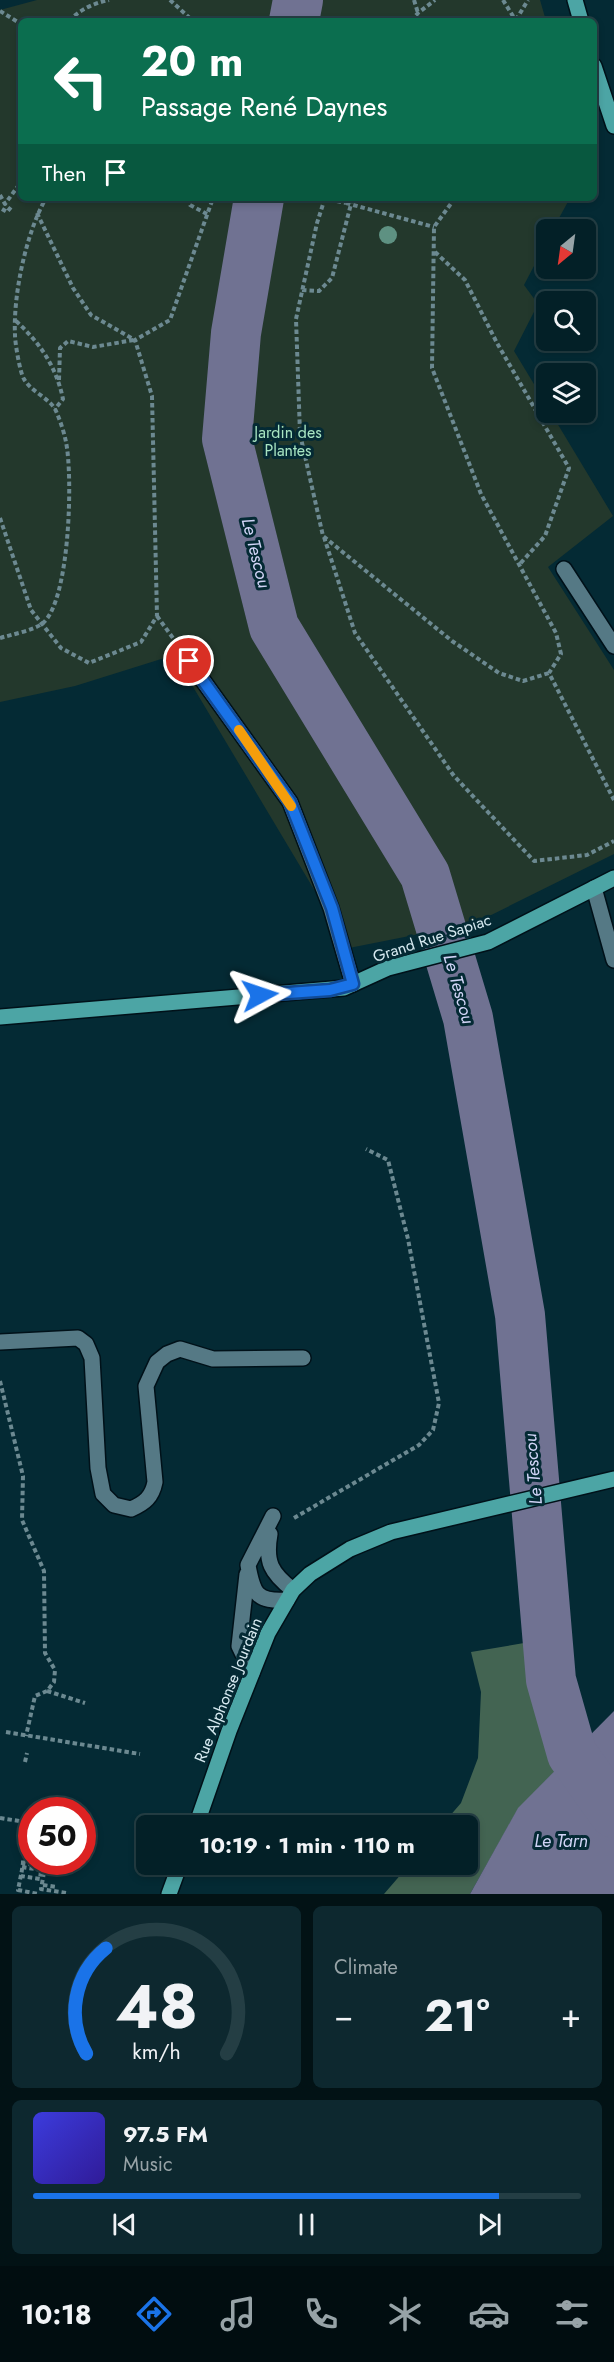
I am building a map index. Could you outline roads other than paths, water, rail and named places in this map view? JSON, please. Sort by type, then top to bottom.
[{"type":"main road","points":[[575,0],[580,18]]},
{"type":"main road","points":[[597,75],[614,126]]},
{"type":"main road","name":"Grand Rue Sapiac","points":[[0,1017],[330,990],[353,984],[388,968],[488,942],[614,878]]},
{"type":"main road","name":"Rue Alphonse Jourdain","points":[[200,1815],[229,1731],[268,1633],[290,1595],[310,1574],[350,1549],[391,1532],[613,1479]]},
{"type":"main road","points":[[168,1894],[176,1875]]},
{"type":"street","points":[[564,569],[614,646]]},
{"type":"street","points":[[189,661],[290,802],[332,908],[353,984]]},
{"type":"street","points":[[594,888],[614,960]]},
{"type":"street","points":[[0,1342],[78,1338],[86,1344],[92,1358],[98,1468],[103,1494],[114,1505],[131,1509],[143,1503],[153,1494],[155,1482],[146,1386],[157,1362],[167,1354],[180,1349],[213,1359],[303,1358]]},
{"type":"street","points":[[248,1565],[254,1589],[261,1597],[268,1601],[290,1595],[266,1554],[273,1516],[248,1565],[239,1646],[252,1673]]},
{"type":"water","name":"Le Tarn","points":[[614,1711],[614,1894],[470,1894],[518,1808]]},
{"type":"waterway","name":"Le Tescou","points":[[295,18],[298,0]]},
{"type":"waterway","name":"Le Tescou","points":[[258,201],[236,333],[227,439],[274,627],[425,875],[468,1018],[520,1315],[551,1680],[572,1754],[614,1813]]},
{"type":"park label","name":"Jardin des Plantes","points":[[288,441]]}]
